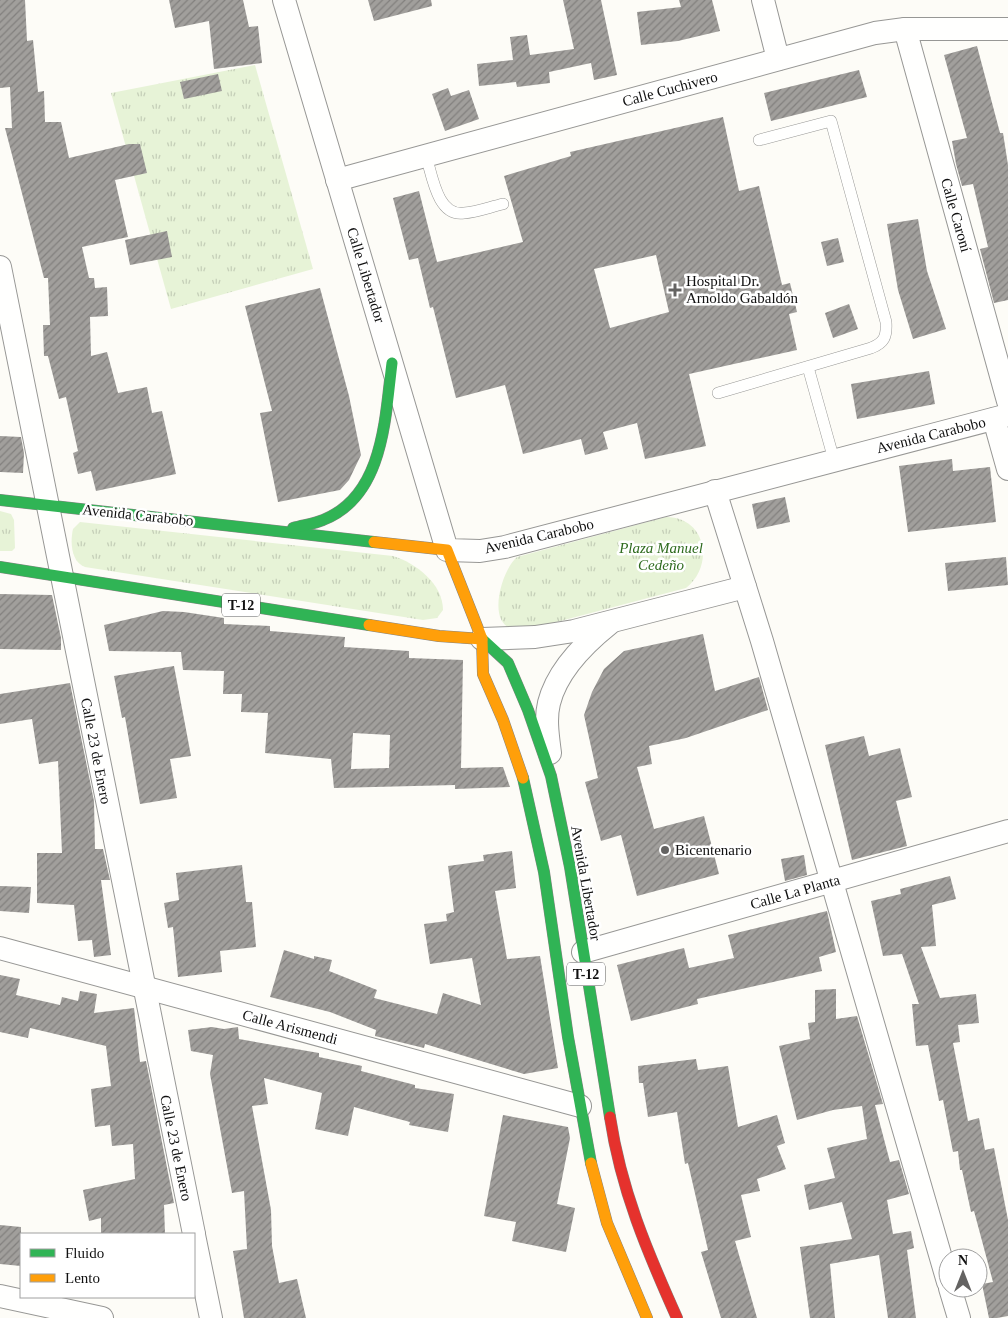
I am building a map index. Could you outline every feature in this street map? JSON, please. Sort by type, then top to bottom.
[{"type":"highway","points":[[276,531],[320,522],[351,502],[363,488],[372,474],[378,455],[392,363]]},
{"type":"highway","name":"Avenida Carabobo","points":[[0,500],[448,550]]},
{"type":"highway","name":"Avenida Libertador","points":[[448,550],[482,639],[483,674],[517,757],[533,820],[544,872],[589,1156],[607,1223],[647,1318]]},
{"type":"highway","name":"T-12","points":[[0,567],[439,636],[482,639]]},
{"type":"highway","name":"Avenida Libertador","points":[[482,639],[508,663],[528,710],[551,776],[570,867],[612,1132],[624,1185],[642,1240],[677,1318]]},
{"type":"street","name":"Calle Libertador","points":[[284,0],[448,550]]},
{"type":"street","points":[[762,0],[778,59]]},
{"type":"street","name":"Calle Cuchivero","points":[[337,180],[876,33],[904,29],[1008,29]]},
{"type":"street","name":"Calle Caroní","points":[[904,29],[1008,401]]},
{"type":"street","name":"Calle 23 de Enero","points":[[0,267],[194,1233]]},
{"type":"street","points":[[1001,417],[1008,469]]},
{"type":"street","name":"Avenida Carabobo","points":[[448,550],[480,551],[505,547],[1001,417]]},
{"type":"street","points":[[715,491],[832,881],[938,1248]]},
{"type":"street","points":[[482,639],[535,637],[574,631],[745,587]]},
{"type":"street","points":[[551,776],[547,722],[549,703],[557,684],[572,660],[589,640],[612,622]]},
{"type":"street","name":"Calle La Planta","points":[[583,952],[1008,831]]},
{"type":"street","name":"Calle Arismendi","points":[[0,948],[580,1106]]},
{"type":"street","name":"Calle 23 de Enero","points":[[195,1240],[211,1318]]},
{"type":"street","points":[[0,1296],[102,1318]]},
{"type":"street","points":[[953,1298],[958,1318]]},
{"type":"lane","points":[[718,393],[881,344],[886,334],[886,322],[831,121],[759,140]]},
{"type":"lane","points":[[426,156],[441,200],[450,211],[464,214],[503,204]]},
{"type":"lane","points":[[808,367],[834,460]]},
{"type":"green space","points":[[255,65],[313,269],[171,309],[111,93]]},
{"type":"green space","points":[[0,511],[11,514],[14,520],[15,548],[12,551],[0,551]]},
{"type":"green space","name":"Plaza Manuel Cedeño","points":[[666,517],[680,519],[690,525],[698,533],[702,544],[701,567],[695,578],[686,588],[530,629],[512,629],[503,623],[499,615],[500,593],[507,571],[517,557]]},
{"type":"green space","points":[[80,522],[393,556],[411,564],[427,576],[438,592],[443,610],[437,618],[423,620],[85,567],[74,556],[72,545],[73,529]]},
{"type":"building","points":[[0,0],[25,0],[27,41],[33,40],[38,92],[44,91],[45,122],[61,122],[69,158],[129,144],[140,144],[147,173],[115,180],[128,237],[82,247],[89,278],[94,278],[95,288],[107,287],[108,316],[90,317],[91,356],[107,352],[118,393],[147,387],[152,413],[162,411],[176,474],[96,491],[91,471],[78,474],[73,453],[78,451],[66,397],[59,399],[48,356],[44,356],[43,325],[50,325],[48,278],[44,278],[5,128],[12,128],[10,87],[0,88]]},
{"type":"building","points":[[169,0],[243,0],[249,27],[258,26],[262,63],[214,69],[209,21],[175,28]]},
{"type":"building","points":[[368,0],[431,0],[432,6],[374,21]]},
{"type":"building","points":[[563,0],[601,0],[617,75],[594,80],[591,63],[549,72],[550,83],[517,87],[516,82],[479,86],[477,64],[513,60],[510,37],[527,35],[530,55],[574,49]]},
{"type":"building","points":[[679,0],[712,0],[720,31],[678,41],[641,45],[637,12],[681,7]]},
{"type":"building","points":[[977,46],[1000,133],[1003,133],[1008,165],[1008,300],[994,303],[980,249],[988,247],[973,184],[962,186],[956,164],[952,141],[967,138],[944,55]]},
{"type":"building","points":[[859,70],[867,97],[771,121],[764,93]]},
{"type":"building","points":[[218,74],[222,91],[184,99],[180,82]]},
{"type":"building","points":[[448,88],[451,96],[469,90],[479,119],[445,131],[432,94]]},
{"type":"building","points":[[723,117],[739,191],[759,186],[782,285],[790,283],[797,312],[789,314],[797,350],[689,374],[706,446],[645,459],[637,423],[603,432],[608,449],[585,455],[581,439],[523,454],[505,385],[456,398],[433,307],[430,308],[418,258],[409,260],[393,198],[419,191],[437,262],[523,242],[504,176],[571,156],[570,152]],"holes":[[[656,255],[669,312],[610,328],[594,269]]]},
{"type":"building","points":[[918,219],[927,271],[946,329],[913,339],[898,290],[887,224]]},
{"type":"building","points":[[167,231],[172,257],[130,265],[125,240]]},
{"type":"building","points":[[838,238],[844,262],[827,266],[821,242]]},
{"type":"building","points":[[320,288],[349,396],[361,455],[349,480],[340,490],[278,502],[260,413],[272,411],[245,306]]},
{"type":"building","points":[[849,304],[858,329],[833,338],[825,313]]},
{"type":"building","points":[[929,371],[935,404],[857,419],[851,384]]},
{"type":"building","points":[[0,436],[21,437],[24,453],[23,473],[0,472]]},
{"type":"building","points":[[952,459],[953,471],[990,467],[996,522],[908,532],[899,466]]},
{"type":"building","points":[[785,497],[790,522],[757,529],[752,504]]},
{"type":"building","points":[[1006,557],[1008,585],[948,591],[945,563]]},
{"type":"building","points":[[0,594],[52,595],[61,638],[61,650],[0,649]]},
{"type":"building","points":[[163,611],[184,612],[224,618],[224,624],[270,626],[270,631],[345,637],[344,647],[409,651],[409,658],[463,660],[461,768],[503,767],[510,787],[455,789],[455,785],[334,788],[331,759],[265,753],[268,713],[241,712],[242,694],[223,694],[224,671],[183,670],[181,652],[109,651],[104,625]],"holes":[[[353,733],[390,735],[389,768],[351,769]]]},
{"type":"building","points":[[703,634],[715,691],[759,677],[768,710],[686,738],[649,746],[652,764],[637,767],[654,829],[704,816],[719,874],[637,896],[621,835],[601,841],[585,782],[598,778],[584,715],[592,692],[604,669],[624,651]]},
{"type":"building","points":[[174,666],[191,756],[170,759],[177,798],[140,804],[125,717],[122,718],[114,676]]},
{"type":"building","points":[[70,683],[94,801],[95,849],[103,849],[110,880],[101,880],[111,955],[94,957],[92,940],[78,941],[74,905],[37,903],[37,853],[62,853],[58,761],[39,764],[32,719],[0,724],[0,694]]},
{"type":"building","points":[[864,736],[869,756],[900,748],[912,797],[896,801],[907,846],[852,860],[825,745]]},
{"type":"building","points":[[512,851],[516,888],[495,891],[507,959],[540,956],[558,1068],[524,1074],[425,1044],[424,1048],[375,1036],[376,1030],[330,1012],[270,997],[284,950],[314,959],[314,956],[332,960],[329,971],[377,990],[374,998],[437,1014],[443,993],[481,1005],[472,958],[430,964],[424,924],[447,921],[446,914],[454,912],[448,866],[484,861],[483,855]]},
{"type":"building","points":[[804,855],[807,875],[785,881],[781,859]]},
{"type":"building","points":[[242,865],[246,902],[252,902],[256,947],[220,951],[222,972],[178,977],[173,927],[168,928],[164,903],[179,900],[176,873]]},
{"type":"building","points":[[950,876],[956,899],[932,905],[936,946],[921,947],[940,998],[976,994],[979,1023],[958,1025],[960,1042],[953,1043],[968,1121],[979,1118],[985,1150],[994,1148],[1008,1220],[1008,1316],[989,1318],[985,1298],[988,1298],[988,1283],[993,1282],[988,1263],[988,1248],[984,1248],[974,1211],[971,1212],[962,1170],[960,1170],[958,1151],[953,1152],[943,1100],[939,1101],[928,1045],[916,1046],[912,1004],[919,1004],[902,954],[883,956],[871,901],[901,894],[900,889]]},
{"type":"building","points":[[0,886],[31,887],[29,913],[0,911]]},
{"type":"building","points":[[827,911],[836,952],[819,957],[822,971],[697,999],[698,1004],[631,1021],[617,965],[684,948],[689,968],[734,958],[728,935]]},
{"type":"building","points":[[0,975],[20,979],[16,995],[60,1005],[62,997],[78,1001],[80,991],[97,994],[94,1013],[134,1008],[140,1062],[146,1061],[174,1203],[164,1205],[165,1233],[101,1233],[101,1218],[89,1221],[83,1190],[135,1179],[133,1144],[112,1146],[110,1125],[95,1127],[91,1089],[111,1086],[106,1046],[30,1028],[28,1038],[0,1032]]},
{"type":"building","points":[[836,989],[836,1019],[857,1016],[883,1104],[875,1105],[890,1162],[899,1160],[909,1194],[887,1200],[893,1234],[911,1231],[914,1248],[907,1250],[916,1318],[888,1318],[879,1255],[830,1264],[835,1318],[810,1318],[800,1247],[852,1239],[842,1202],[809,1210],[804,1185],[835,1178],[827,1148],[867,1139],[862,1106],[833,1110],[797,1120],[779,1046],[810,1039],[808,1023],[815,1022],[815,990]]},
{"type":"building","points":[[212,1027],[224,1029],[238,1027],[239,1039],[319,1053],[319,1057],[362,1066],[361,1071],[415,1085],[415,1088],[454,1094],[448,1132],[409,1125],[410,1122],[354,1107],[348,1136],[315,1129],[322,1093],[264,1078],[268,1104],[252,1106],[271,1210],[272,1246],[279,1283],[297,1279],[306,1318],[244,1318],[233,1251],[247,1249],[244,1191],[232,1193],[210,1074],[213,1055],[191,1051],[188,1030]]},
{"type":"building","points":[[696,1059],[698,1070],[728,1066],[738,1127],[777,1115],[785,1143],[777,1146],[786,1169],[757,1179],[760,1191],[741,1195],[751,1237],[735,1241],[757,1318],[721,1318],[701,1252],[708,1250],[688,1163],[685,1164],[677,1112],[648,1117],[643,1083],[639,1083],[638,1066]]},
{"type":"building","points":[[503,1115],[568,1127],[570,1138],[557,1204],[575,1208],[566,1252],[512,1241],[516,1222],[484,1216]]},
{"type":"building","points":[[0,1225],[21,1227],[20,1266],[0,1264]]},
{"type":"traffic: fast","points":[[293,528],[323,520],[343,509],[359,493],[370,474],[378,453],[387,407],[392,363]]},
{"type":"traffic: fast","points":[[0,500],[374,542]]},
{"type":"traffic: fast","points":[[0,567],[369,625]]},
{"type":"traffic: fast","points":[[482,639],[508,663],[528,710],[551,776],[570,867],[610,1117]]},
{"type":"traffic: fast","points":[[523,778],[544,872],[568,1037],[591,1163]]},
{"type":"traffic: slow","points":[[374,542],[447,550],[482,639],[483,674],[503,720],[523,778]]},
{"type":"traffic: slow","points":[[369,625],[439,636],[482,639]]},
{"type":"traffic: slow","points":[[591,1163],[607,1223],[647,1318]]},
{"type":"traffic: jam","points":[[610,1117],[621,1170],[636,1220],[677,1318]]},
{"type":"place","name":"Hospital Dr. Arnoldo Gabaldón","points":[[675,290]]},
{"type":"place","name":"Bicentenario","points":[[665,850]]}]
